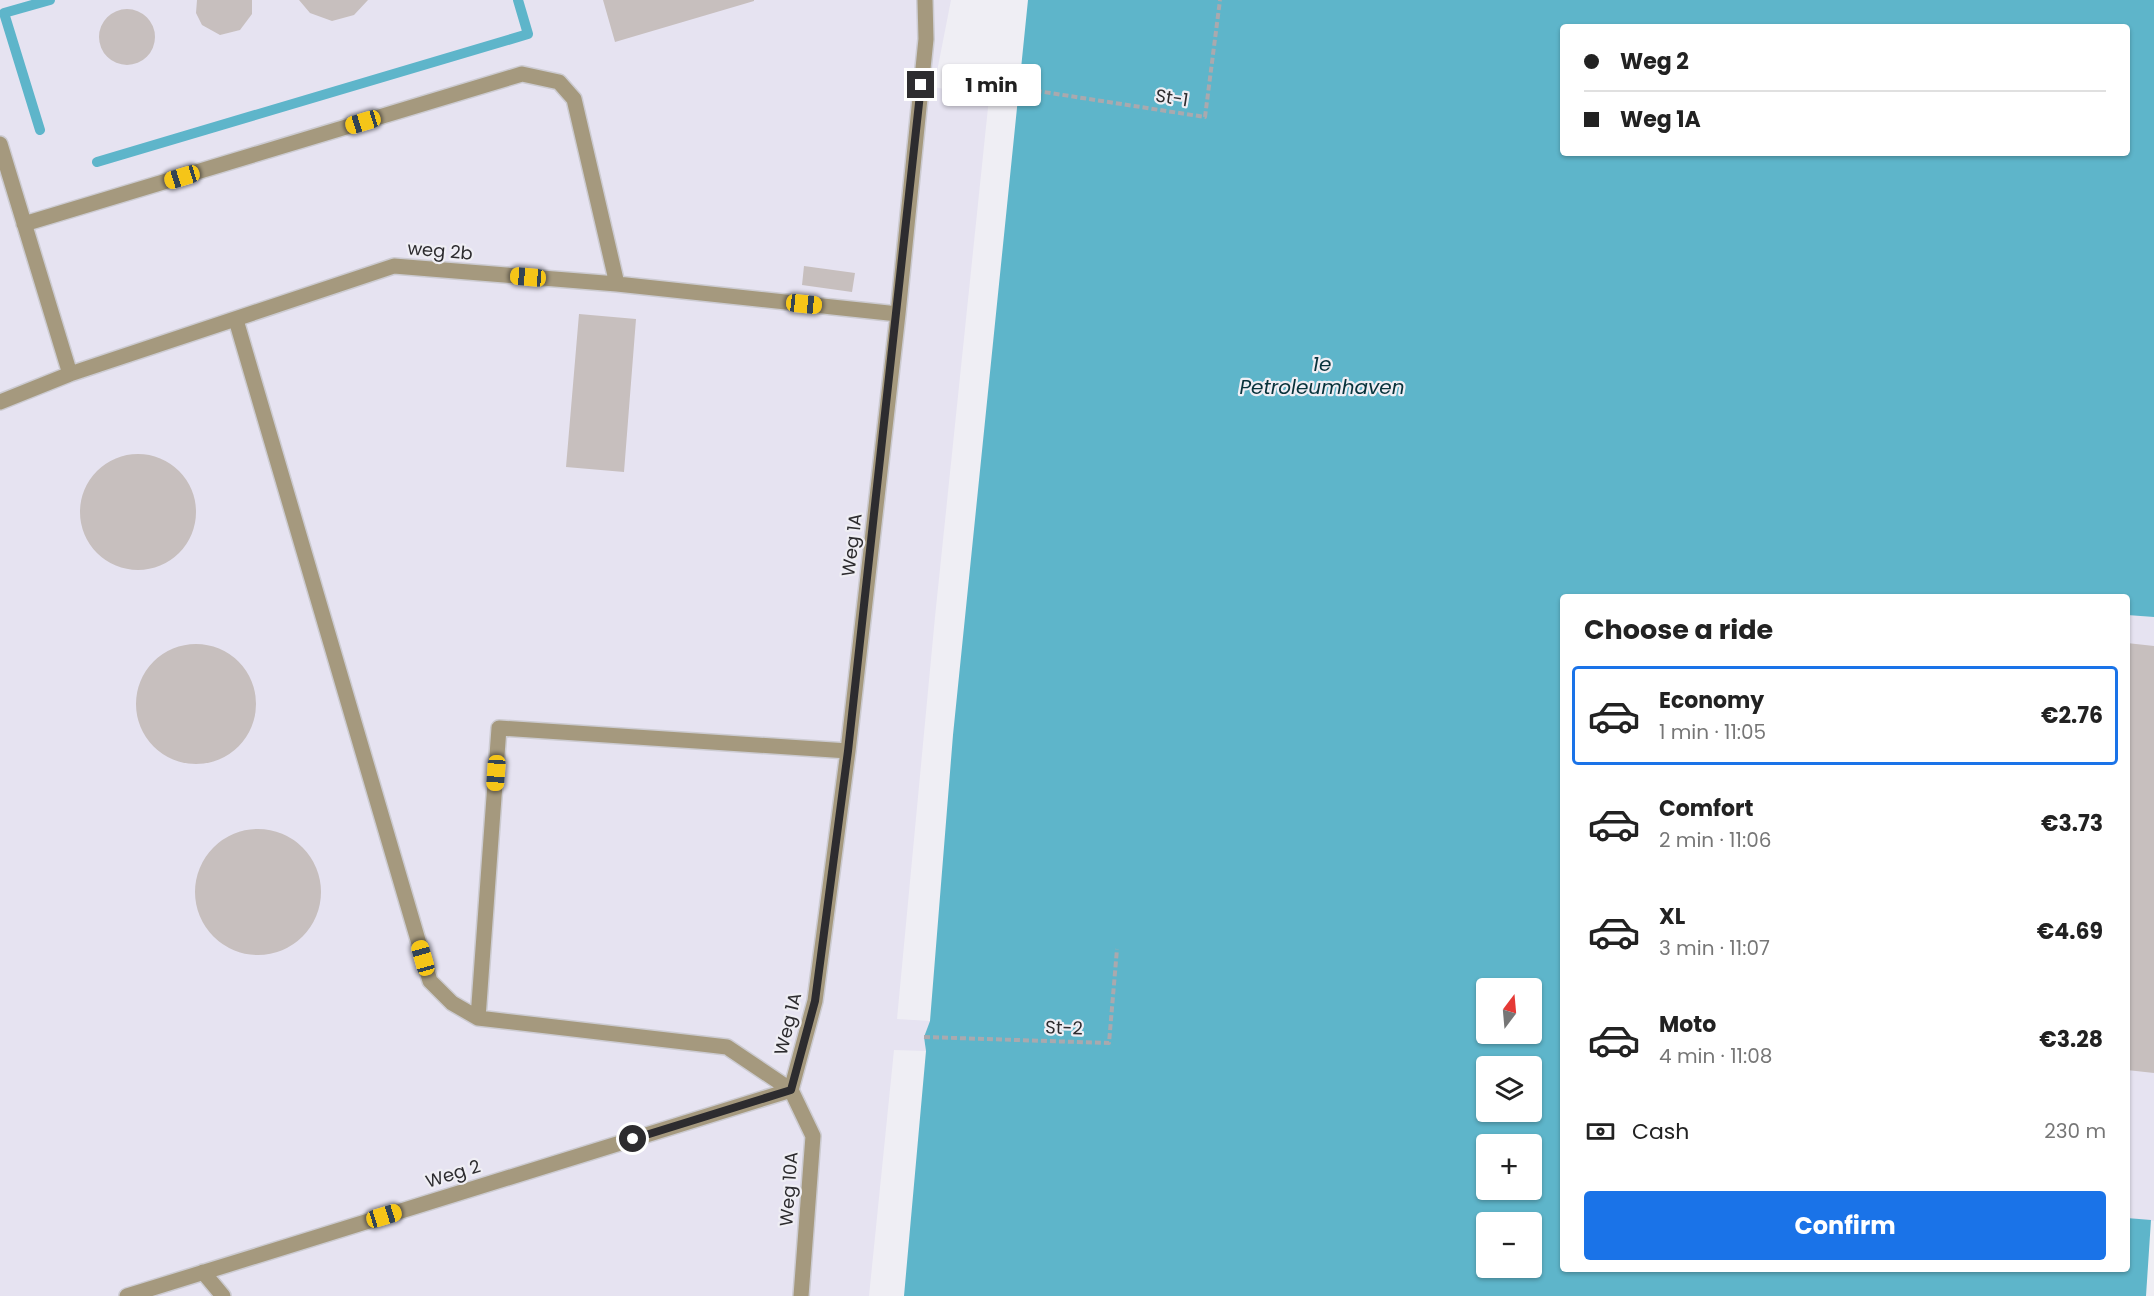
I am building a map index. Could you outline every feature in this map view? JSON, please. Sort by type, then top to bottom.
[{"type":"lane","name":"Weg 1A","points":[[791,1090],[815,1001],[848,751],[898,314],[926,39],[925,0]]},
{"type":"lane","points":[[24,224],[522,74],[559,82],[574,99],[617,284]]},
{"type":"lane","points":[[0,144],[70,374]]},
{"type":"lane","name":"weg 2b","points":[[0,402],[70,374],[394,266],[617,284],[898,314]]},
{"type":"lane","points":[[236,320],[430,981],[452,1003],[478,1018],[727,1047],[791,1090]]},
{"type":"lane","points":[[478,1018],[499,728],[848,751]]},
{"type":"lane","name":"Weg 2","points":[[127,1296],[791,1090]]},
{"type":"lane","name":"Weg 10A","points":[[791,1090],[813,1137],[801,1296]]},
{"type":"lane","points":[[203,1272],[223,1296]]},
{"type":"path","name":"St-1","points":[[1018,88],[1205,117],[1220,0]]},
{"type":"path","name":"St-2","points":[[924,1037],[1109,1043],[1117,949]]},
{"type":"shaded area","points":[[0,0],[951,0],[934,87],[989,98],[935,617],[897,1019],[930,1021],[924,1037],[926,1051],[894,1050],[869,1296],[0,1296]]},
{"type":"shaded area","points":[[2130,615],[2154,617],[2154,1221],[2130,1218]]},
{"type":"water","name":"1e Petroleumhaven","points":[[1028,0],[2154,0],[2154,617],[2130,615],[2130,594],[1560,594],[1560,1272],[2130,1272],[2130,1218],[2151,1220],[2146,1296],[904,1296],[926,1051],[924,1037],[930,1021],[953,735]]},
{"type":"building","points":[[197,0],[252,0],[252,14],[240,30],[220,35],[202,25],[196,13]]},
{"type":"building","points":[[299,0],[368,0],[354,15],[332,21],[310,13]]},
{"type":"building","points":[[603,0],[754,0],[754,1],[615,42]]},
{"type":"building","points":[[121,9],[133,9],[143,13],[151,21],[155,37],[151,53],[143,61],[133,65],[121,65],[111,61],[103,53],[99,43],[99,31],[103,21],[111,13]]},
{"type":"building","points":[[804,266],[855,273],[852,292],[802,285]]},
{"type":"building","points":[[579,314],[636,319],[624,472],[566,467]]},
{"type":"building","points":[[138,454],[160,458],[179,471],[192,490],[196,512],[192,534],[179,553],[160,566],[138,570],[116,566],[97,553],[84,534],[80,512],[84,490],[97,471],[116,458]]},
{"type":"building","points":[[2130,643],[2154,646],[2154,1073],[2130,1070]]},
{"type":"building","points":[[196,644],[219,648],[239,661],[252,681],[256,704],[252,727],[239,747],[219,760],[196,764],[173,760],[153,747],[140,727],[136,704],[140,681],[153,661],[173,648]]},
{"type":"building","points":[[258,829],[282,834],[303,847],[316,868],[321,892],[316,916],[303,937],[282,950],[258,955],[234,950],[213,937],[200,916],[195,892],[200,868],[213,847],[234,834]]},
{"type":"waterway","points":[[40,130],[4,13],[50,0]]},
{"type":"waterway","points":[[97,162],[528,34],[518,0]]},
{"type":"route","points":[[633,1139],[791,1090],[815,1001],[848,751],[898,314],[921,85]]}]
